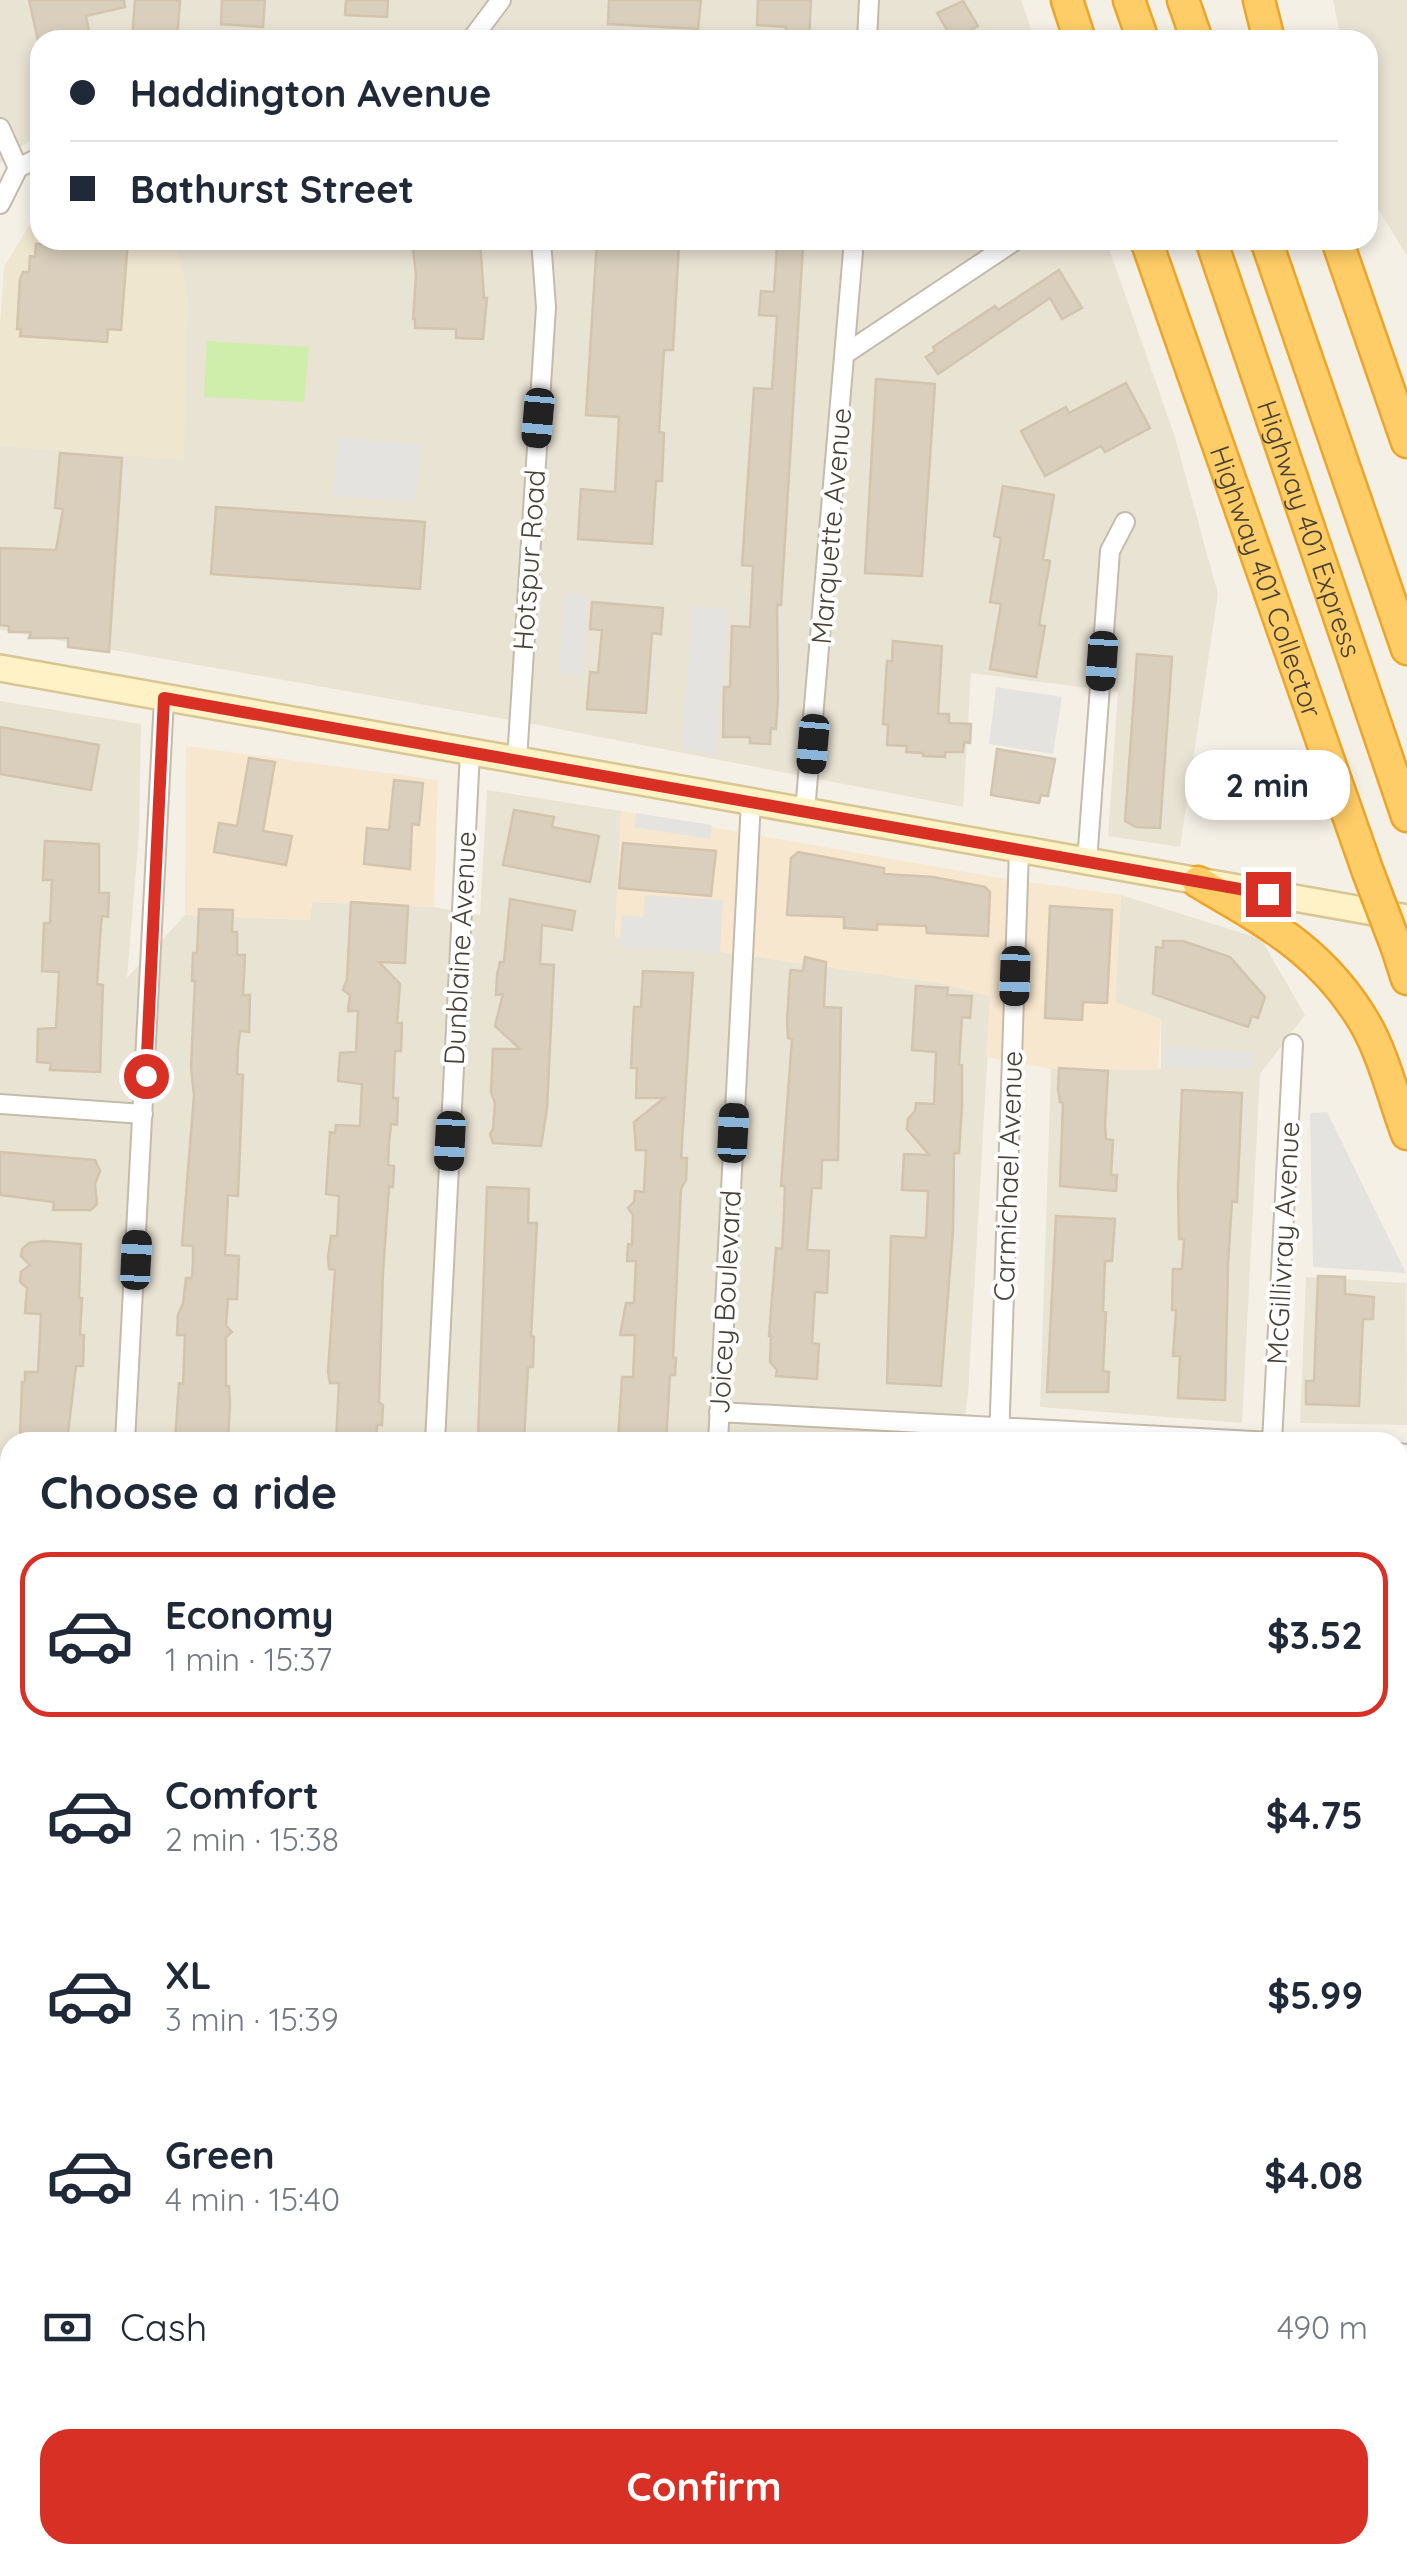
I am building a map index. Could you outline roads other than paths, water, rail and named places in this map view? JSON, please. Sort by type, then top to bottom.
[{"type":"highway","points":[[1067,0],[1077,30]]},
{"type":"highway","points":[[1129,0],[1139,30]]},
{"type":"highway","points":[[1183,0],[1194,30]]},
{"type":"highway","points":[[1259,0],[1266,30]]},
{"type":"highway","name":"Highway 401 Collector","points":[[1150,250],[1404,970]]},
{"type":"highway","name":"Highway 401 Express","points":[[1214,250],[1407,816]]},
{"type":"highway","name":"Highway 401 Express","points":[[1269,250],[1407,649]]},
{"type":"highway","points":[[1340,250],[1407,442]]},
{"type":"highway","points":[[1198,882],[1276,928],[1322,965],[1367,1026],[1407,1134]]},
{"type":"main road","points":[[0,668],[1407,918]]},
{"type":"street","points":[[478,30],[501,0]]},
{"type":"street","points":[[867,30],[869,0]]},
{"type":"street","points":[[0,128],[18,168]]},
{"type":"street","points":[[0,204],[18,168],[30,162]]},
{"type":"street","name":"Hotspur Road","points":[[518,760],[546,307],[542,250]]},
{"type":"street","name":"Marquette Avenue","points":[[805,811],[853,250]]},
{"type":"street","points":[[845,354],[1001,250]]},
{"type":"street","points":[[1087,862],[1110,551],[1125,522]]},
{"type":"street","points":[[126,1432],[164,698]]},
{"type":"street","name":"Dunblaine Avenue","points":[[436,1432],[470,752]]},
{"type":"street","name":"Joicey Boulevard","points":[[719,1432],[750,801]]},
{"type":"street","name":"Carmichael Avenue","points":[[1000,1432],[1020,850]]},
{"type":"street","name":"McGillivray Avenue","points":[[1273,1432],[1294,1044]]},
{"type":"street","points":[[0,1104],[144,1114]]},
{"type":"street","points":[[720,1412],[975,1432]]}]
